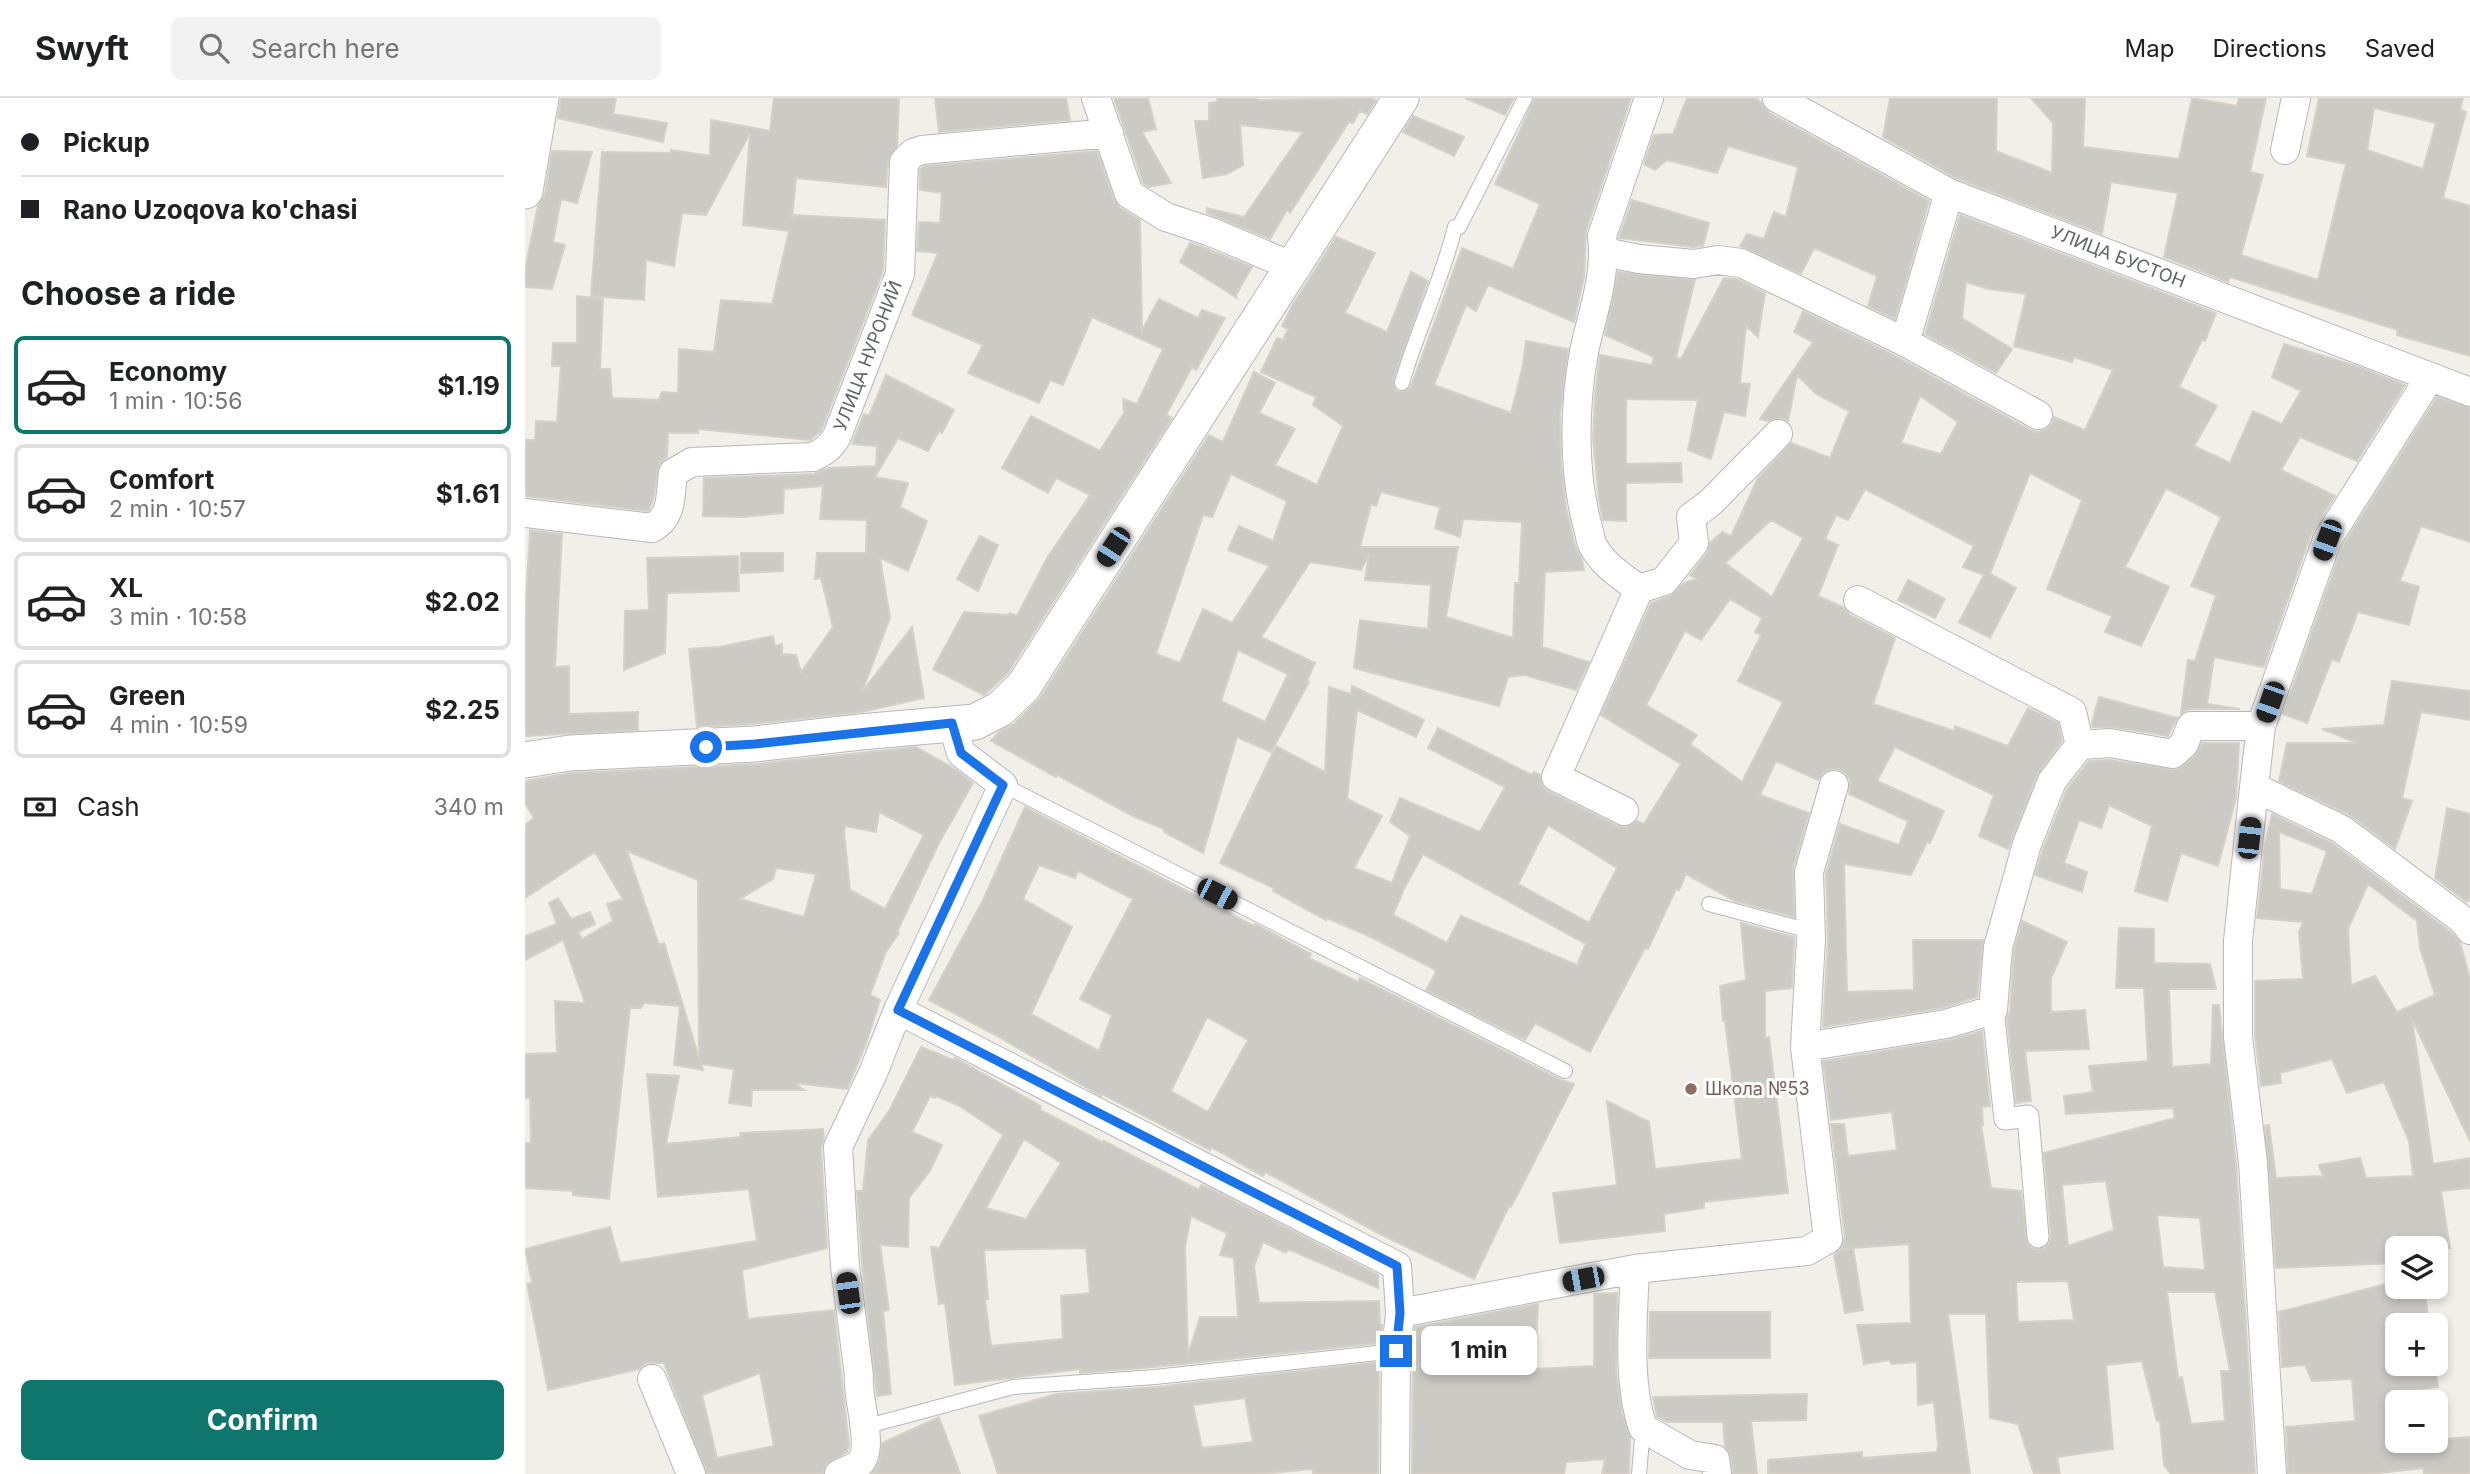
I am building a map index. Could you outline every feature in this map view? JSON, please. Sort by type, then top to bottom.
[{"type":"street","points":[[525,191],[541,98]]},
{"type":"street","points":[[1096,98],[1129,194],[1166,217],[1211,232],[1294,267]]},
{"type":"street","points":[[525,760],[570,753],[755,744],[975,722],[1000,709],[1023,687],[1401,98]]},
{"type":"street","points":[[1639,589],[1614,571],[1593,545],[1579,494],[1577,411],[1584,352],[1596,309],[1604,252],[1602,236],[1649,98]]},
{"type":"street","name":"УЛИЦА БУСТОН","points":[[1777,98],[1949,193],[2470,392]]},
{"type":"street","points":[[2285,150],[2296,98]]},
{"type":"street","name":"УЛИЦА НУРОНИЙ","points":[[525,513],[652,528],[661,523],[669,512],[673,473],[692,462],[813,457],[823,452],[832,445],[837,436],[900,274],[904,162],[913,153],[922,150],[1109,133]]},
{"type":"street","points":[[1905,342],[1949,193]]},
{"type":"street","points":[[1604,252],[1639,259],[1695,264],[1718,260],[1741,263],[1905,342],[2038,415]]},
{"type":"street","points":[[2272,1474],[2253,1163],[2238,1037],[2238,941],[2262,726],[2327,540],[2430,377]]},
{"type":"street","points":[[1624,811],[1556,777],[1639,589],[1664,581],[1694,543],[1691,517],[1710,503],[1778,434]]},
{"type":"street","points":[[1858,600],[2072,712],[2080,746]]},
{"type":"street","points":[[839,1474],[860,1463],[867,1450],[857,1387],[859,1376],[845,1266],[838,1147],[873,1073],[898,1010],[1003,785],[961,753],[952,723]]},
{"type":"street","points":[[2038,1237],[2028,1116],[2005,1119],[1993,1010],[1998,947],[2027,844],[2052,781],[2080,746],[2110,743],[2173,754],[2184,744],[2191,726],[2262,726]]},
{"type":"street","points":[[1400,1313],[1635,1269],[1807,1251],[1828,1239],[1805,1047],[1810,931],[1809,872],[1834,785]]},
{"type":"street","points":[[2254,787],[2341,829],[2464,921],[2470,930]]},
{"type":"street","points":[[898,1010],[1397,1266],[1400,1313],[1396,1351],[1395,1474]]},
{"type":"street","points":[[1805,1047],[1946,1024],[1993,1010]]},
{"type":"street","points":[[1635,1269],[1636,1409],[1643,1428],[1691,1455],[1715,1459],[1717,1474]]},
{"type":"street","points":[[652,1379],[691,1474]]},
{"type":"lane","points":[[1402,383],[1413,343],[1448,258],[1455,227],[1459,227],[1525,98]]},
{"type":"lane","points":[[1003,785],[1565,1071]]},
{"type":"lane","points":[[1709,904],[1810,931]]},
{"type":"lane","points":[[865,1427],[1013,1387],[1155,1377],[1396,1351]]},
{"type":"lane","points":[[1639,1474],[1643,1428]]},
{"type":"building","points":[[561,98],[616,98],[613,114],[667,123],[663,142],[558,118]]},
{"type":"building","points":[[774,98],[899,98],[897,146],[888,160],[886,187],[796,178],[792,218],[793,215],[885,220],[883,271],[821,431],[810,440],[698,429],[698,433],[668,433],[667,457],[659,464],[653,501],[648,511],[525,496],[525,440],[535,440],[536,421],[557,422],[561,366],[552,366],[553,343],[577,343],[577,296],[603,299],[600,369],[610,369],[612,398],[659,400],[662,392],[678,393],[679,349],[714,352],[721,300],[772,304],[789,231],[743,225],[750,133],[706,215],[682,213],[674,266],[646,260],[644,300],[591,296],[602,152],[671,153],[671,150],[710,156],[711,120],[770,131]]},
{"type":"building","points":[[935,98],[1066,98],[1070,120],[939,132]]},
{"type":"building","points":[[1114,98],[1148,98],[1156,129],[1142,132],[1171,183],[1149,187],[1143,183]]},
{"type":"building","points":[[1217,98],[1376,100],[1367,114],[1360,111],[1361,108],[1353,123],[1349,122],[1290,213],[1287,210],[1270,239],[1207,213],[1207,208],[1244,217],[1303,132],[1240,125],[1243,165],[1227,174],[1203,178],[1195,121],[1209,121],[1209,103],[1217,102]]},
{"type":"building","points":[[1465,98],[1514,98],[1505,115]]},
{"type":"building","points":[[1535,98],[1631,98],[1586,231],[1584,277],[1574,322],[1488,285],[1476,311],[1466,305],[1434,385],[1511,413],[1526,341],[1568,349],[1560,415],[1561,462],[1566,507],[1584,570],[1545,572],[1542,647],[1589,662],[1576,690],[1524,675],[1508,677],[1499,706],[1354,668],[1360,620],[1428,629],[1431,585],[1365,580],[1369,554],[1361,570],[1310,562],[1261,637],[1315,663],[1307,681],[1309,682],[1271,752],[1237,737],[1203,853],[1164,832],[1164,829],[1135,817],[1057,775],[1056,777],[991,741],[999,732],[1014,724],[1040,698],[1209,435],[1223,442],[1254,372],[1275,383],[1259,413],[1295,429],[1275,465],[1317,485],[1343,426],[1313,405],[1316,397],[1261,372],[1277,338],[1283,340],[1288,329],[1282,326],[1292,306],[1336,237],[1375,253],[1345,313],[1387,332],[1411,272],[1428,281],[1393,380],[1395,389],[1400,392],[1408,390],[1462,248],[1513,269],[1540,204],[1495,184]],"holes":[[[1231,474],[1287,501],[1273,541],[1239,526],[1228,550],[1269,566],[1232,623],[1203,609],[1180,663],[1156,654],[1203,515],[1212,517]],[[1381,492],[1440,507],[1435,528],[1460,537],[1463,519],[1522,522],[1519,583],[1515,583],[1513,638],[1446,617],[1458,547],[1360,547],[1371,504],[1376,506]],[[1238,650],[1288,674],[1265,722],[1221,701]]]},
{"type":"building","points":[[1687,98],[1755,98],[1769,113],[1929,201],[1895,319],[1868,306],[1877,276],[1814,248],[1801,274],[1740,246],[1747,234],[1764,239],[1774,212],[1786,217],[1798,167],[1728,146],[1717,173],[1667,160],[1655,170],[1644,164],[1654,135],[1673,134]]},
{"type":"building","points":[[1890,98],[1997,98],[1996,151],[2052,173],[2053,123],[2031,98],[2085,98],[2083,147],[2179,159],[2192,98],[2237,106],[2239,98],[2266,98],[2250,172],[2263,175],[2241,255],[2318,280],[2346,164],[2307,156],[2319,98],[2463,98],[2460,110],[2466,112],[2443,198],[2470,206],[2470,356],[2397,335],[2398,330],[2230,277],[2228,282],[2164,257],[2178,193],[2111,182],[2102,234],[1956,178],[1883,137]],"holes":[[[2374,108],[2436,123],[2423,169],[2367,150]]]},
{"type":"building","points":[[1413,116],[1464,137],[1454,156],[1403,132]]},
{"type":"building","points":[[552,151],[592,152],[577,203],[561,199],[553,242],[565,245],[552,289],[525,287],[525,269],[538,206],[545,194]]},
{"type":"building","points":[[1097,151],[1114,200],[1120,208],[1140,220],[1142,330],[1159,299],[1198,318],[1202,310],[1225,318],[1196,370],[1192,367],[1166,415],[1172,418],[1007,674],[984,695],[933,669],[964,612],[1010,613],[1017,616],[1047,558],[1090,495],[1056,478],[1048,493],[1002,468],[1031,416],[1100,451],[1124,413],[1123,399],[1137,404],[1163,349],[1092,317],[1063,385],[1050,380],[1039,403],[968,373],[983,345],[912,315],[938,253],[917,251],[919,222],[940,223],[942,193],[920,190],[920,169],[925,166]]},
{"type":"building","points":[[1632,200],[1709,223],[1703,246],[1619,238]]},
{"type":"building","points":[[1960,215],[2216,313],[2205,341],[2202,340],[2179,387],[2217,406],[2194,446],[2230,463],[2253,411],[2282,424],[2301,391],[2272,377],[2284,344],[2356,366],[2405,385],[2357,461],[2300,437],[2281,470],[2335,496],[2311,534],[2264,667],[2214,657],[2207,704],[2240,709],[2191,709],[2181,713],[2188,660],[2195,661],[2216,595],[2191,586],[2221,517],[2166,488],[2125,567],[2169,587],[2141,646],[2105,632],[2112,616],[2047,589],[2082,500],[2030,473],[1990,574],[2016,588],[1990,638],[1959,622],[1984,575],[1963,567],[1974,546],[1865,489],[1848,520],[1836,515],[1825,539],[1838,545],[1818,596],[1843,607],[1850,615],[1895,638],[1873,704],[1954,731],[1955,726],[2008,746],[2028,708],[2058,723],[2062,741],[2037,775],[2008,849],[1979,836],[1994,795],[1895,747],[1877,781],[1944,811],[1930,843],[1927,842],[1911,875],[1844,864],[1847,992],[1914,990],[1913,940],[1983,940],[1977,997],[1942,1008],[1823,1027],[1828,940],[1826,874],[1840,824],[1899,845],[1908,821],[1849,794],[1850,780],[1838,769],[1823,773],[1818,780],[1776,761],[1760,795],[1809,813],[1793,868],[1794,917],[1735,901],[1686,874],[1679,890],[1676,889],[1648,949],[1645,948],[1590,1052],[1535,1023],[1525,1040],[1426,990],[1436,972],[1434,969],[1371,937],[1327,918],[1326,920],[1273,891],[1274,888],[1220,863],[1276,746],[1325,772],[1329,687],[1351,694],[1352,686],[1424,720],[1416,737],[1357,710],[1347,799],[1382,816],[1354,868],[1392,883],[1410,836],[1390,822],[1400,798],[1480,832],[1505,787],[1428,748],[1438,728],[1532,775],[1534,772],[1540,775],[1542,786],[1549,792],[1617,826],[1626,827],[1637,821],[1644,824],[1681,764],[1601,715],[1651,603],[1670,596],[1684,583],[1697,579],[1690,575],[1707,553],[1710,543],[1722,532],[1731,536],[1758,478],[1791,443],[1830,458],[1849,411],[1816,394],[1797,375],[1788,421],[1781,418],[1768,421],[1760,419],[1813,342],[1794,332],[1803,311],[1897,357],[2038,432],[2052,424],[2054,417],[2085,430],[2113,370],[2074,357],[2072,362],[2014,346],[2026,294],[1989,289],[1966,282],[1962,318],[2012,349],[1996,373],[1925,334]],"holes":[[[1920,396],[1958,422],[1941,454],[1901,443]],[[1771,520],[1803,538],[1772,597],[1725,563]],[[1730,599],[1762,618],[1755,632],[1761,635],[1738,681],[1783,702],[1742,782],[1690,744],[1697,735],[1646,705],[1685,631],[1701,640]],[[1548,825],[1617,868],[1589,923],[1518,884]],[[1423,854],[1586,944],[1577,965],[1461,916],[1447,943],[1393,915]]]},
{"type":"building","points":[[1190,243],[1209,249],[1213,255],[1212,251],[1252,267],[1236,295],[1237,298],[1180,262]]},
{"type":"building","points":[[1618,272],[1695,280],[1676,357],[1681,359],[1724,278],[1736,279],[1765,293],[1758,337],[1746,326],[1740,383],[1750,384],[1745,416],[1724,412],[1711,459],[1688,450],[1698,400],[1626,399],[1626,464],[1681,463],[1682,482],[1626,483],[1626,521],[1603,520],[1599,500],[1593,438],[1600,355],[1652,365],[1654,357],[1605,335]]},
{"type":"building","points":[[886,375],[954,410],[942,433],[939,431],[928,451],[898,438],[875,477],[908,483],[900,507],[927,521],[908,571],[880,558],[890,618],[862,692],[912,627],[924,698],[861,712],[753,724],[697,727],[689,649],[719,647],[773,636],[775,646],[782,644],[782,654],[796,655],[801,672],[833,627],[821,578],[815,579],[817,553],[868,553],[867,520],[820,519],[823,486],[784,489],[783,513],[743,517],[703,516],[704,478],[814,474],[829,468],[876,466],[877,446],[852,444],[864,414],[869,416]]},
{"type":"building","points":[[2437,397],[2470,408],[2470,542],[2421,526],[2400,581],[2419,587],[2409,625],[2358,612],[2339,662],[2332,659],[2307,723],[2283,714],[2342,547]]},
{"type":"building","points":[[530,530],[562,534],[555,667],[569,666],[569,714],[638,712],[638,730],[525,736],[525,616]]},
{"type":"building","points":[[980,536],[998,545],[978,591],[957,579]]},
{"type":"building","points":[[741,553],[783,553],[783,571],[741,573]]},
{"type":"building","points":[[738,556],[739,591],[667,593],[665,653],[624,670],[625,611],[649,610],[647,558]]},
{"type":"building","points":[[1908,580],[1945,599],[1935,618],[1898,600]]},
{"type":"building","points":[[2392,681],[2470,691],[2470,720],[2421,712],[2402,798],[2412,801],[2395,849],[2348,814],[2279,781],[2287,743],[2357,743],[2322,729],[2384,725]]},
{"type":"building","points":[[2099,697],[2177,718],[2168,736],[2113,727],[2093,727]]},
{"type":"building","points":[[2202,743],[2239,743],[2236,798],[2218,866],[2181,853],[2167,901],[2135,891],[2152,826],[2109,805],[2101,828],[2079,820],[2064,863],[2087,872],[2082,892],[2035,875],[2067,789],[2089,761],[2109,760],[2177,770],[2195,756]]},
{"type":"building","points":[[916,747],[955,769],[973,783],[939,843],[897,932],[899,933],[886,952],[870,995],[880,1000],[866,1044],[847,1089],[794,1083],[804,1090],[752,1090],[751,1106],[729,1103],[734,1069],[701,1064],[703,1070],[674,1065],[680,1006],[644,1003],[641,1008],[630,1008],[609,1199],[573,1195],[573,1191],[525,1188],[525,1143],[531,1143],[530,1098],[525,1098],[525,1054],[557,1053],[555,1001],[585,1003],[563,940],[525,960],[525,936],[557,924],[549,903],[558,898],[571,919],[590,912],[595,924],[578,932],[582,939],[613,921],[607,904],[623,899],[595,852],[525,898],[525,825],[534,818],[525,803],[525,782],[572,773],[756,764]],"holes":[[[879,812],[924,835],[885,909],[850,890],[844,831],[845,826],[876,832]],[[627,851],[698,880],[699,1058],[664,943],[659,945]],[[776,868],[816,874],[804,917],[740,899],[773,879]]]},
{"type":"building","points":[[1025,807],[1254,926],[1255,924],[1311,954],[1309,958],[1358,982],[1360,978],[1561,1080],[1574,1084],[1511,1207],[1509,1206],[1474,1279],[1382,1235],[1265,1172],[1263,1176],[1211,1147],[1210,1150],[1102,1094],[1101,1096],[929,1000],[983,900]],"holes":[[[1039,865],[1075,878],[1078,871],[1133,899],[1080,999],[1112,1015],[1099,1051],[1031,1014],[1072,927],[1023,899]],[[1207,1017],[1248,1040],[1208,1112],[1171,1091]]]},
{"type":"building","points":[[2447,808],[2470,814],[2470,899],[2467,902],[2435,878]]},
{"type":"building","points":[[2272,814],[2332,843],[2452,933],[2460,942],[2470,979],[2470,1141],[2412,1019],[2433,1164],[2470,1158],[2470,1188],[2441,1191],[2450,1248],[2448,1236],[2385,1236],[2385,1263],[2276,1268],[2265,1126],[2269,1125],[2276,1178],[2323,1176],[2319,1165],[2360,1158],[2366,1178],[2413,1176],[2409,1141],[2384,1082],[2347,1093],[2332,1059],[2280,1073],[2281,1083],[2261,1086],[2255,1036],[2255,981],[2303,979],[2299,932],[2303,922],[2257,918],[2265,845]],"holes":[[[2279,832],[2327,851],[2312,894],[2280,889]],[[2368,884],[2417,921],[2420,948],[2435,995],[2397,1012],[2375,976],[2351,985],[2348,929]]]},
{"type":"building","points":[[2022,921],[2067,942],[2051,978],[2051,1012],[2085,1010],[2089,1049],[2025,1051],[2031,1101],[2016,1103],[2007,1018],[2010,1011],[2014,950]]},
{"type":"building","points":[[1741,923],[1794,937],[1792,988],[1765,991],[1765,1038],[1769,1037],[1788,1193],[1704,1202],[1704,1208],[1664,1214],[1665,1231],[1560,1243],[1553,1193],[1617,1185],[1607,1101],[1649,1122],[1655,1169],[1742,1159],[1720,986],[1746,980]]},
{"type":"building","points":[[2119,928],[2154,929],[2154,963],[2210,964],[2216,989],[2169,989],[2172,1067],[2211,1064],[2213,1005],[2219,1005],[2236,1164],[2255,1474],[2171,1474],[2164,1465],[2160,1421],[2157,1421],[2142,1361],[2106,1365],[2113,1449],[2057,1457],[2060,1474],[2034,1474],[2018,1424],[1990,1418],[1986,1314],[1948,1314],[1970,1474],[1768,1474],[1768,1460],[1862,1452],[1862,1458],[1937,1452],[1934,1402],[1918,1405],[1917,1362],[1892,1364],[1889,1360],[1864,1364],[1857,1325],[1911,1323],[1909,1244],[1841,1249],[1845,1237],[1831,1124],[1844,1124],[1848,1156],[1897,1150],[1892,1112],[1831,1120],[1823,1061],[1949,1040],[1982,1031],[1990,1106],[1982,1107],[1981,1125],[1991,1188],[2021,1191],[2027,1244],[2033,1249],[2045,1248],[2051,1236],[2044,1153],[2175,1118],[2173,1108],[2066,1114],[2064,1096],[2093,1092],[2089,1066],[2148,1061],[2144,988],[2116,988]],"holes":[[[2106,1181],[2114,1230],[2068,1246],[2062,1185]],[[2157,1215],[2200,1218],[2205,1270],[2163,1267]],[[2068,1281],[2074,1320],[2018,1322],[2016,1282]],[[2167,1292],[2215,1292],[2230,1371],[2221,1371],[2225,1421],[2191,1424],[2182,1377],[2178,1378]]]},
{"type":"building","points":[[921,1047],[953,1060],[955,1058],[1041,1106],[1040,1110],[1104,1143],[1199,1190],[1201,1185],[1211,1189],[1378,1275],[1378,1288],[1288,1249],[1286,1253],[1263,1242],[1254,1266],[1259,1303],[1379,1301],[1382,1325],[1380,1343],[1154,1367],[1080,1373],[1080,1369],[955,1385],[945,1303],[939,1304],[931,1247],[939,1248],[1003,1135],[958,1105],[930,1096],[912,1132],[942,1145],[930,1171],[909,1198],[908,1247],[880,1245],[889,1310],[883,1311],[891,1394],[877,1396],[862,1264],[857,1191],[863,1191],[868,1140],[889,1111]],"holes":[[[1024,1139],[1061,1163],[1026,1219],[986,1208]],[[1191,1216],[1227,1233],[1220,1255],[1234,1258],[1238,1317],[1200,1317],[1188,1355],[1185,1247]],[[1086,1248],[1090,1293],[1061,1296],[1063,1339],[991,1346],[985,1299],[988,1299],[984,1250]]]},
{"type":"building","points":[[647,1074],[679,1076],[666,1144],[741,1137],[740,1133],[823,1129],[821,1148],[827,1248],[742,1270],[748,1319],[834,1310],[849,1445],[847,1452],[826,1464],[823,1474],[707,1474],[664,1363],[646,1363],[639,1369],[548,1390],[527,1284],[532,1283],[525,1249],[610,1227],[620,1263],[757,1241],[749,1189],[658,1197]],"holes":[[[760,1373],[774,1446],[717,1458],[702,1395]]]},
{"type":"building","points":[[1853,1248],[1863,1310],[1845,1313],[1834,1255],[1839,1250]]},
{"type":"building","points":[[2385,1284],[2385,1299],[2426,1299],[2427,1313],[2385,1313],[2385,1376],[2437,1376],[2438,1387],[2385,1390],[2385,1453],[2448,1453],[2448,1439],[2470,1437],[2470,1474],[2424,1474],[2423,1468],[2371,1474],[2288,1474],[2286,1427],[2355,1421],[2352,1379],[2312,1381],[2305,1365],[2282,1367],[2279,1312]]},
{"type":"building","points":[[1617,1293],[1616,1372],[1622,1413],[1630,1437],[1629,1474],[1602,1474],[1605,1459],[1566,1462],[1564,1474],[1412,1474],[1415,1327],[1538,1304],[1535,1369],[1594,1366],[1594,1294]]},
{"type":"building","points":[[1650,1312],[1770,1312],[1770,1358],[1649,1358]]},
{"type":"building","points":[[1379,1362],[1378,1474],[1313,1474],[1313,1469],[1258,1474],[998,1474],[979,1416],[1056,1394],[1156,1387]],"holes":[[[1245,1398],[1253,1442],[1202,1448],[1193,1405]]]},
{"type":"building","points":[[1807,1394],[1806,1420],[1751,1421],[1757,1474],[1733,1474],[1731,1457],[1725,1446],[1723,1422],[1667,1422],[1657,1417],[1653,1397]]},
{"type":"building","points":[[939,1417],[960,1474],[872,1474],[880,1460],[882,1443]]},
{"type":"place","name":"Школа №53","points":[[1691,1089]]},
{"type":"route","points":[[706,747],[952,723],[961,753],[1003,785],[898,1010],[1397,1266],[1400,1313],[1396,1351]]}]
